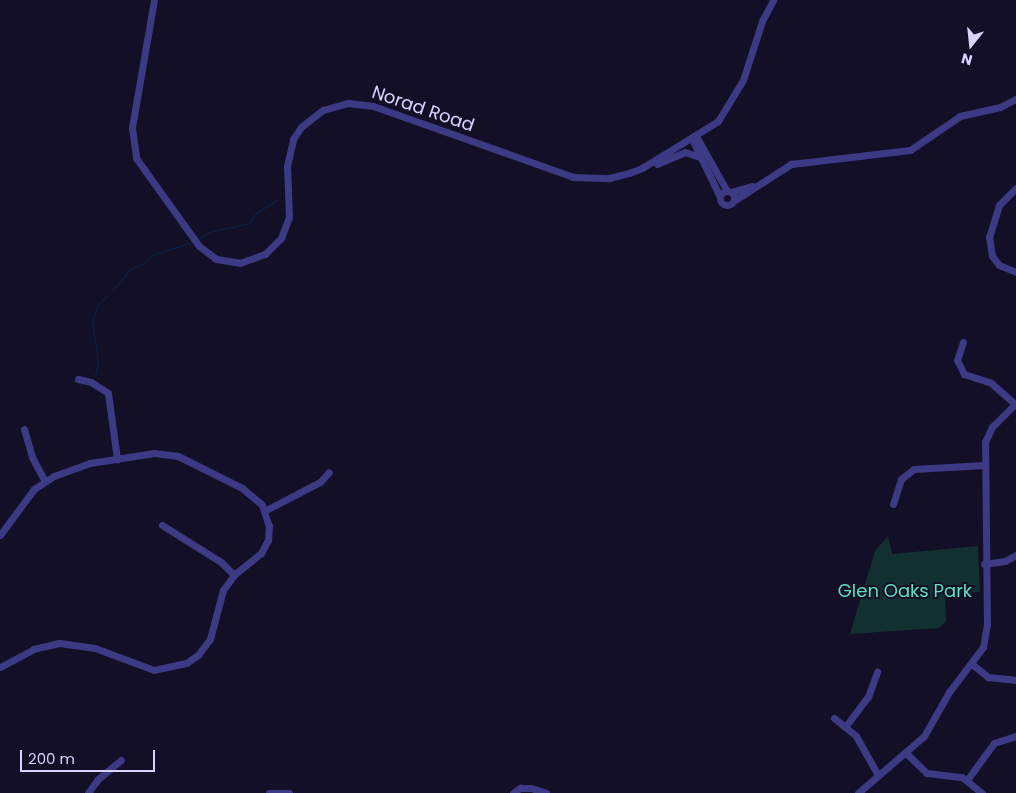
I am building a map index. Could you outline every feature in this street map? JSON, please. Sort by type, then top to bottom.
[{"type":"street","name":"Norad Road","points":[[154,0],[133,120],[132,144],[140,166],[195,240],[216,259],[240,263],[254,260],[274,247],[289,217],[287,166],[293,139],[312,116],[336,105],[373,106],[573,177],[609,178],[642,168],[694,137],[718,120],[737,93],[762,21],[774,0]]},
{"type":"street","points":[[694,137],[720,197],[727,206],[752,186],[800,161],[910,150],[960,116],[1000,107],[1016,99]]},
{"type":"street","points":[[694,137],[735,200]]},
{"type":"street","points":[[642,168],[685,152],[702,158]]},
{"type":"street","points":[[720,197],[729,191],[752,186]]},
{"type":"street","points":[[1016,188],[999,205],[989,237],[992,256],[999,265],[1016,272]]},
{"type":"street","points":[[858,793],[906,753],[930,729],[949,692],[983,647],[986,633],[984,465],[988,434],[1016,404],[991,383],[964,374],[957,360],[964,342]]},
{"type":"street","points":[[78,379],[91,382],[108,393],[117,459]]},
{"type":"street","points":[[24,429],[32,457],[45,481]]},
{"type":"street","points":[[0,535],[30,494],[45,481],[81,465],[154,453],[178,456],[242,488],[266,510],[269,526],[265,546],[256,559],[234,575],[221,595],[210,639],[198,655],[178,667],[147,668],[95,648],[69,643],[34,649],[0,667]]},
{"type":"street","points":[[893,504],[902,480],[914,469],[984,465]]},
{"type":"street","points":[[266,510],[320,482],[329,472]]},
{"type":"street","points":[[162,525],[221,562],[234,575]]},
{"type":"street","points":[[984,564],[1006,561],[1016,555]]},
{"type":"street","points":[[972,664],[988,677],[1016,680]]},
{"type":"street","points":[[846,727],[868,697],[877,672]]},
{"type":"street","points":[[834,718],[856,736],[878,775]]},
{"type":"street","points":[[967,780],[994,742],[1016,736]]},
{"type":"street","points":[[906,753],[927,773],[952,774],[967,780],[982,793]]},
{"type":"street","points":[[88,793],[97,780],[121,760]]},
{"type":"street","points":[[513,793],[520,788],[532,788],[546,793]]},
{"type":"street","points":[[269,793],[289,793]]},
{"type":"green space","name":"Glen Oaks Park","points":[[888,536],[892,554],[978,546],[980,592],[945,595],[946,621],[939,628],[850,634],[875,551]]},
{"type":"waterway","points":[[198,239],[209,232],[250,223],[256,213],[277,200]]},
{"type":"waterway","points":[[112,291],[131,268],[143,264],[153,255],[192,242]]},
{"type":"waterway","points":[[95,376],[98,361],[92,322],[98,304],[108,295]]}]
